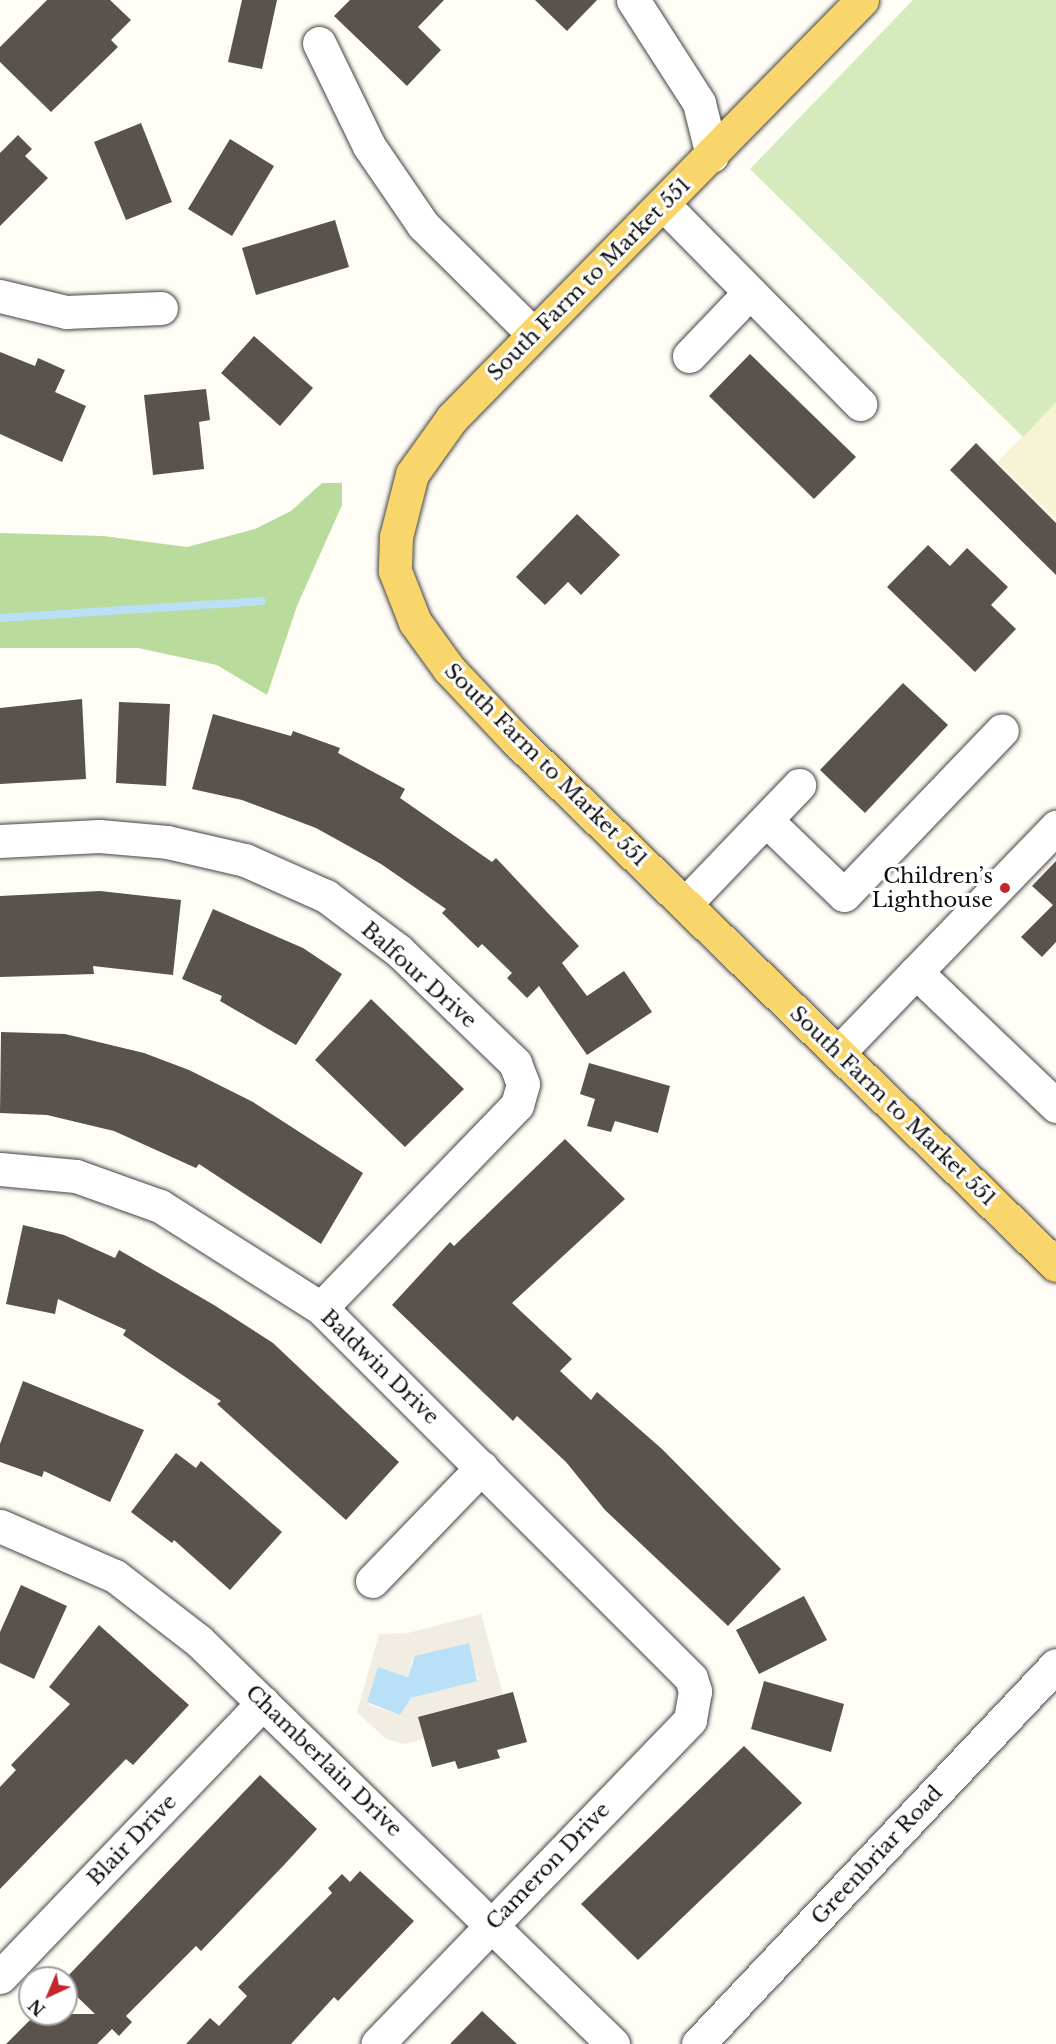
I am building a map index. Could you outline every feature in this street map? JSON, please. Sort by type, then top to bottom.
[{"type":"main road","name":"South Farm to Market 551","points":[[862,0],[452,418],[412,474],[396,537],[395,571],[415,622],[449,669],[685,904],[1055,1262]]},
{"type":"street","points":[[633,0],[699,103],[712,155]]},
{"type":"street","points":[[320,42],[369,146],[423,225],[533,334]]},
{"type":"street","points":[[663,204],[860,404]]},
{"type":"street","points":[[689,356],[750,292]]},
{"type":"street","points":[[0,296],[66,312],[160,308]]},
{"type":"street","points":[[766,820],[844,895],[1002,730]]},
{"type":"street","points":[[685,904],[799,785]]},
{"type":"street","points":[[838,1053],[1056,827]]},
{"type":"street","name":"Balfour Drive","points":[[0,841],[99,836],[167,842],[245,860],[335,903],[398,950],[515,1063],[523,1084],[517,1105],[321,1308]]},
{"type":"street","points":[[916,972],[1056,1106]]},
{"type":"street","name":"Baldwin Drive","points":[[0,1169],[76,1176],[160,1206],[321,1308],[691,1678]]},
{"type":"street","points":[[372,1581],[482,1467]]},
{"type":"street","name":"Chamberlain Drive","points":[[0,1526],[115,1576],[199,1641],[493,1923],[613,2044]]},
{"type":"street","name":"Greenbriar Road","points":[[698,2044],[1056,1665]]},
{"type":"street","name":"Cameron Drive","points":[[377,2044],[690,1720],[695,1691],[691,1678]]},
{"type":"street","name":"Blair Drive","points":[[0,1977],[263,1703]]},
{"type":"shaded area","points":[[1056,402],[1056,519],[998,462]]},
{"type":"shaded area","points":[[481,1614],[503,1694],[418,1717],[424,1739],[405,1744],[386,1739],[357,1712],[379,1634],[408,1633]],"holes":[[[412,1660],[480,1678],[411,1698],[400,1715],[369,1705],[378,1667],[408,1677]]]},
{"type":"green space","points":[[913,0],[1056,0],[1056,402],[1023,437],[750,169]]},
{"type":"green space","points":[[322,483],[342,483],[342,505],[297,606],[267,695],[217,665],[138,648],[0,648],[0,533],[103,536],[187,547],[255,529],[291,511]]},
{"type":"water","points":[[469,1643],[477,1681],[411,1698],[400,1715],[367,1702],[378,1667],[408,1677],[415,1656]]},
{"type":"building","points":[[47,0],[110,0],[131,20],[111,40],[118,47],[51,112],[0,62],[0,47]]},
{"type":"building","points":[[242,0],[277,0],[262,69],[228,62]]},
{"type":"building","points":[[350,0],[444,0],[418,27],[441,50],[407,86],[334,16]]},
{"type":"building","points":[[535,0],[597,0],[567,31]]},
{"type":"building","points":[[141,123],[172,202],[126,220],[94,142]]},
{"type":"building","points":[[18,135],[32,149],[25,156],[48,178],[0,226],[0,153]]},
{"type":"building","points":[[230,139],[274,166],[232,236],[188,209]]},
{"type":"building","points":[[335,220],[349,267],[256,295],[242,248]]},
{"type":"building","points":[[254,336],[313,388],[280,426],[221,373]]},
{"type":"building","points":[[0,352],[35,366],[38,358],[65,370],[55,392],[86,406],[62,462],[0,434]]},
{"type":"building","points":[[750,354],[856,457],[814,499],[709,396]]},
{"type":"building","points":[[206,389],[210,420],[199,422],[204,469],[153,475],[144,395]]},
{"type":"building","points":[[976,443],[1056,523],[1056,575],[950,470]]},
{"type":"building","points":[[577,514],[620,555],[581,595],[568,582],[545,605],[516,577]]},
{"type":"building","points":[[928,545],[950,566],[967,548],[1008,587],[991,605],[1016,629],[975,672],[887,587]]},
{"type":"building","points":[[903,683],[948,725],[865,813],[820,770]]},
{"type":"building","points":[[82,699],[86,779],[0,784],[0,708]]},
{"type":"building","points":[[119,702],[170,704],[166,786],[116,783]]},
{"type":"building","points":[[213,714],[291,736],[293,731],[340,748],[338,753],[405,789],[400,798],[492,862],[496,858],[579,946],[562,963],[587,996],[624,971],[652,1012],[587,1055],[539,986],[527,998],[507,978],[512,973],[482,944],[478,948],[442,913],[446,909],[381,864],[316,828],[242,800],[192,789]]},
{"type":"building","points":[[1056,861],[1056,942],[1042,957],[1021,937],[1053,905],[1032,886]]},
{"type":"building","points":[[100,891],[181,900],[173,975],[93,966],[94,974],[0,977],[0,896]]},
{"type":"building","points":[[213,909],[303,948],[342,974],[296,1045],[220,1001],[222,996],[182,979]]},
{"type":"building","points":[[371,999],[464,1089],[405,1147],[315,1060]]},
{"type":"building","points":[[1,1032],[65,1034],[144,1053],[189,1070],[253,1102],[363,1173],[321,1244],[199,1164],[196,1168],[114,1131],[47,1115],[0,1113]]},
{"type":"building","points":[[589,1063],[670,1086],[658,1133],[615,1121],[611,1132],[587,1126],[595,1099],[580,1094]]},
{"type":"building","points":[[565,1139],[625,1199],[512,1303],[572,1359],[560,1371],[591,1400],[597,1392],[662,1449],[781,1569],[728,1626],[605,1510],[566,1462],[517,1416],[513,1421],[392,1305],[450,1242],[454,1246]]},
{"type":"building","points":[[23,1225],[64,1235],[115,1258],[119,1250],[214,1305],[273,1343],[399,1462],[346,1520],[217,1404],[221,1401],[123,1335],[126,1330],[58,1299],[55,1314],[6,1304]]},
{"type":"building","points":[[23,1381],[144,1430],[110,1502],[44,1471],[42,1477],[0,1462],[0,1444]]},
{"type":"building","points":[[176,1453],[196,1468],[201,1461],[282,1532],[230,1590],[174,1540],[172,1543],[131,1512]]},
{"type":"building","points":[[21,1585],[67,1606],[34,1679],[0,1663],[0,1632]]},
{"type":"building","points":[[804,1596],[827,1640],[759,1674],[736,1630]]},
{"type":"building","points":[[99,1625],[189,1705],[133,1765],[126,1759],[0,1889],[0,1787],[16,1770],[11,1765],[70,1704],[49,1687]]},
{"type":"building","points":[[764,1681],[844,1704],[831,1752],[751,1729]]},
{"type":"building","points":[[513,1692],[527,1742],[497,1750],[500,1758],[458,1769],[455,1761],[432,1767],[418,1717]]},
{"type":"building","points":[[744,1746],[802,1803],[638,1960],[581,1904]]},
{"type":"building","points":[[260,1775],[317,1829],[201,1951],[196,1946],[126,2016],[132,2022],[119,2036],[112,2029],[97,2044],[6,2044],[24,2026],[78,2026],[78,2014],[95,2014],[78,1998],[77,1966]]},
{"type":"building","points":[[360,1871],[414,1921],[338,2001],[334,1997],[291,2044],[186,2044],[210,2018],[219,2026],[247,1996],[238,1987],[332,1893],[328,1888],[342,1874],[350,1882]]},
{"type":"building","points":[[482,2011],[517,2044],[450,2044]]},
{"type":"waterway","points":[[0,618],[261,601]]},
{"type":"place","name":"Children’s Lighthouse","points":[[1005,888]]}]
